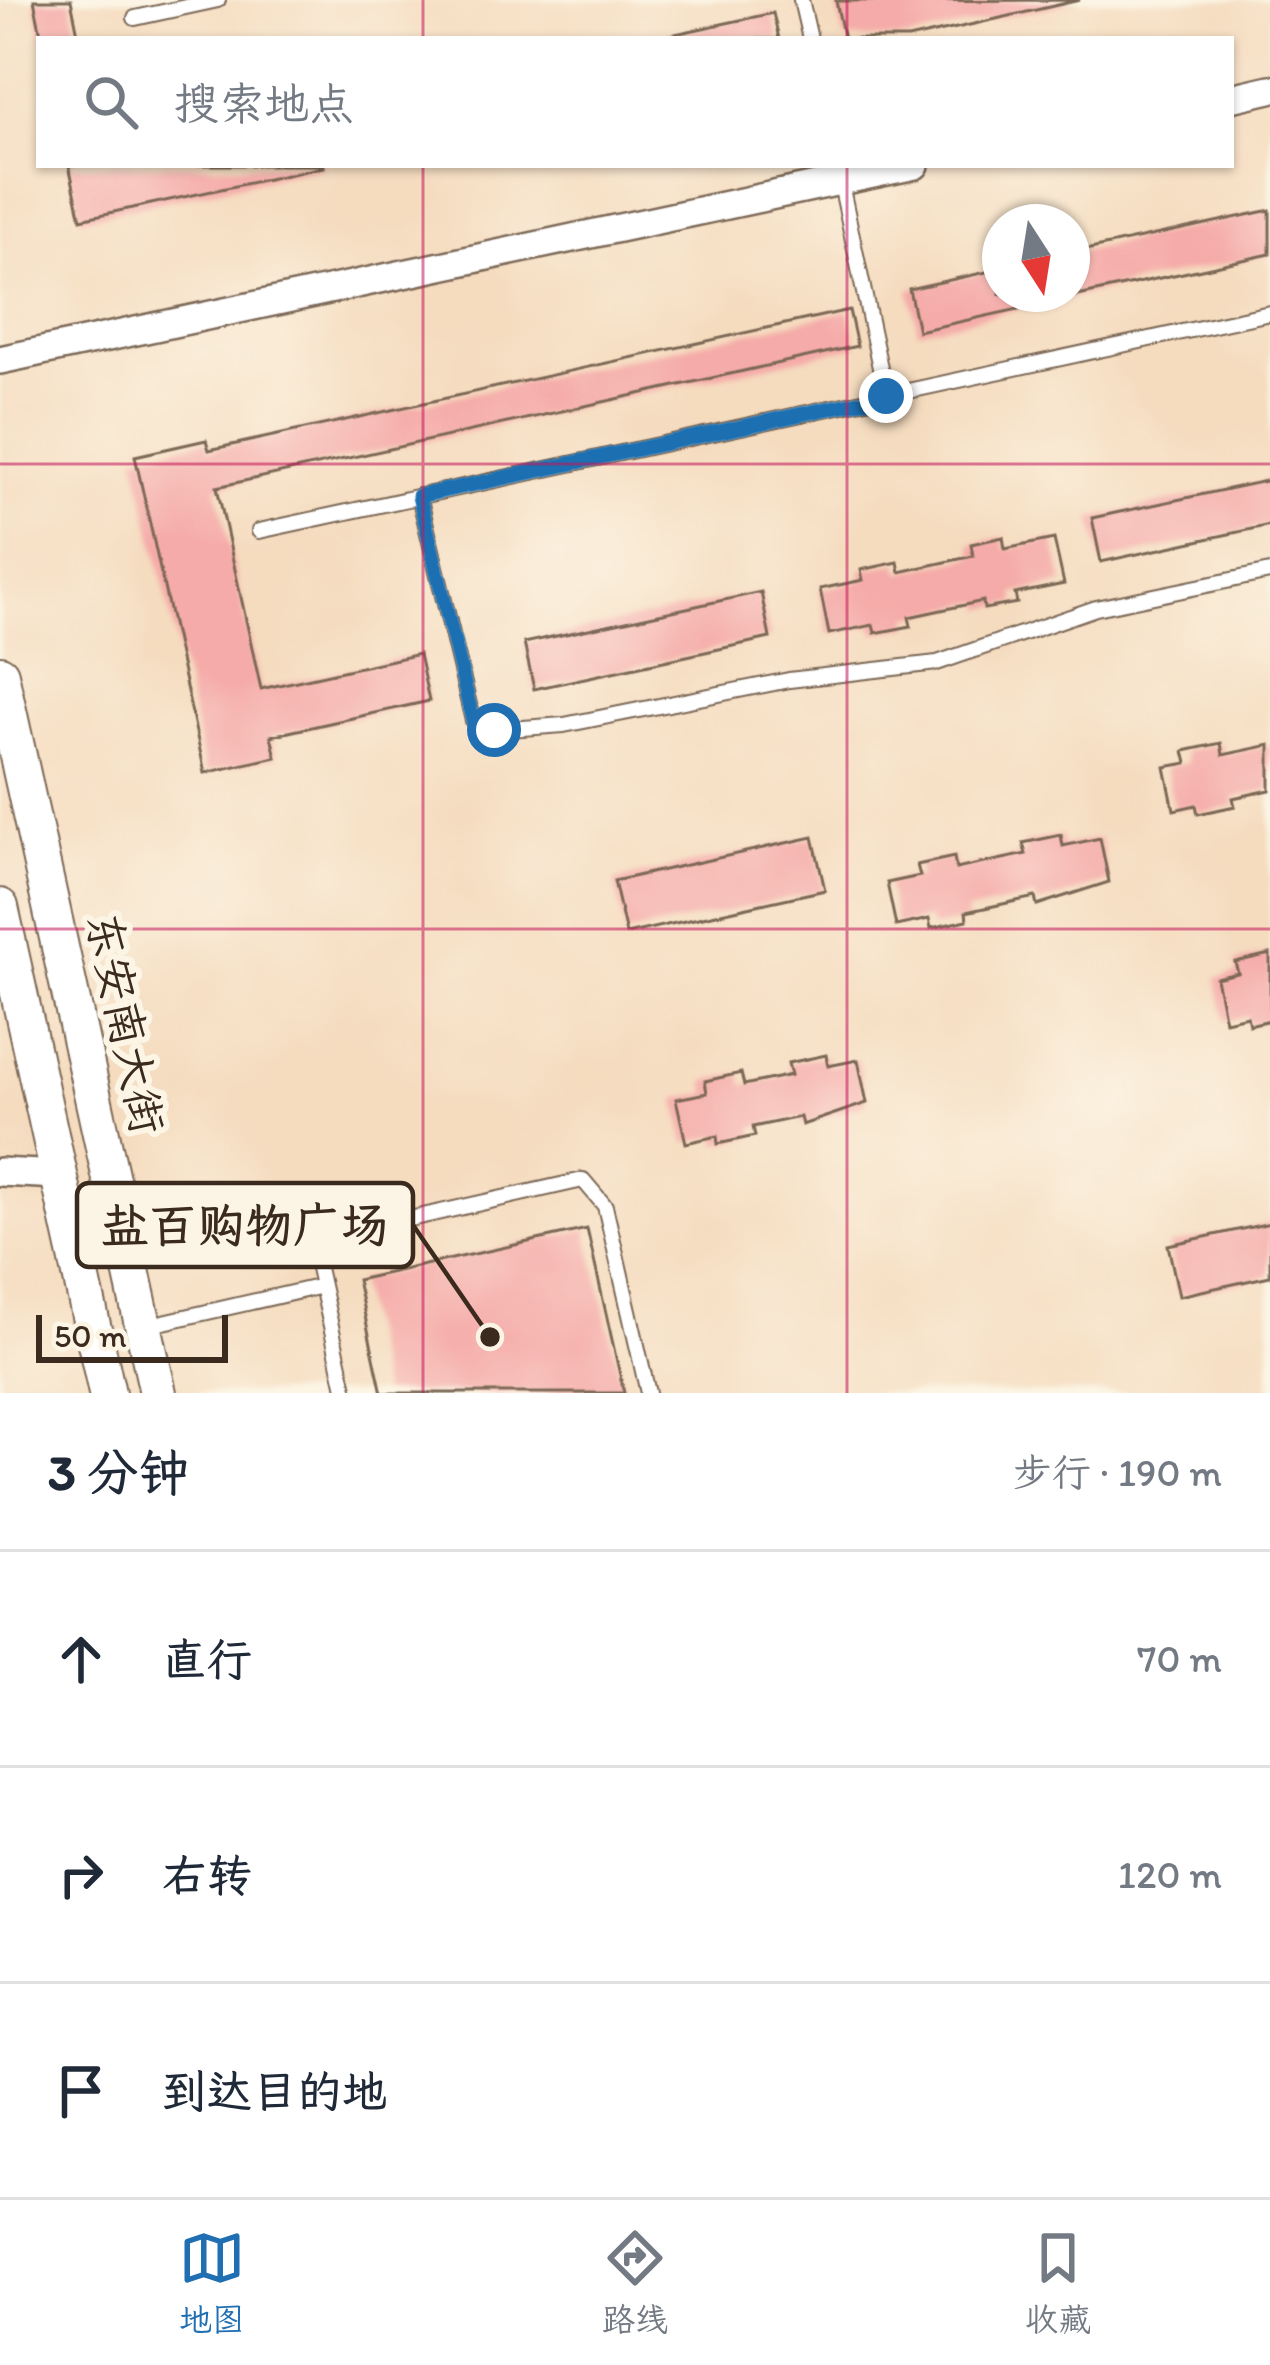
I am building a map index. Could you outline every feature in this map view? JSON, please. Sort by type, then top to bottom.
[{"type":"main road","name":"东安南大街","points":[[0,674],[158,1393]]},
{"type":"main road","points":[[0,907],[107,1393]]},
{"type":"street","points":[[1234,97],[1270,89]]},
{"type":"street","points":[[0,360],[838,173],[886,168]]},
{"type":"street","points":[[0,1172],[59,1175]]},
{"type":"lane","points":[[135,18],[218,0]]},
{"type":"lane","points":[[801,0],[809,36]]},
{"type":"lane","points":[[838,173],[886,396]]},
{"type":"lane","points":[[259,531],[1270,313]]},
{"type":"lane","points":[[419,496],[473,721],[494,730],[564,725],[789,680],[937,663],[1096,608],[1270,572]]},
{"type":"lane","points":[[346,1393],[312,1240],[584,1180],[605,1206],[648,1393]]},
{"type":"lane","points":[[144,1326],[322,1286]]},
{"type":"building","points":[[34,0],[71,0],[78,36],[41,36]]},
{"type":"building","points":[[1080,0],[921,36],[843,36],[836,1]]},
{"type":"building","points":[[773,13],[778,36],[666,36]]},
{"type":"building","points":[[70,168],[319,168],[81,219]]},
{"type":"building","points":[[1270,210],[1270,254],[1090,293],[1090,249]]},
{"type":"building","points":[[982,273],[982,312],[1005,312],[918,331],[909,289]]},
{"type":"building","points":[[849,310],[857,346],[217,487],[261,689],[419,654],[429,701],[271,736],[276,757],[205,773],[135,456],[206,440],[209,450]]},
{"type":"building","points":[[1270,480],[1270,525],[1101,562],[1092,518]]},
{"type":"building","points":[[1003,537],[1005,549],[1054,539],[1064,584],[1015,594],[1017,603],[984,609],[983,601],[909,617],[911,626],[875,633],[873,625],[829,634],[820,589],[863,580],[861,570],[898,562],[900,572],[973,556],[971,544]]},
{"type":"building","points":[[761,592],[770,638],[534,689],[524,643]]},
{"type":"building","points":[[1221,743],[1223,755],[1270,745],[1270,790],[1233,798],[1235,806],[1198,814],[1196,805],[1174,810],[1165,767],[1187,763],[1184,751]]},
{"type":"building","points":[[1061,835],[1063,846],[1100,838],[1109,882],[1037,905],[1035,897],[966,912],[967,920],[931,928],[929,919],[896,926],[887,883],[920,876],[917,865],[954,857],[956,869],[1026,854],[1023,843]]},
{"type":"building","points":[[813,837],[825,890],[626,934],[614,881]]},
{"type":"building","points":[[1270,954],[1270,1020],[1249,1025],[1247,1016],[1225,1021],[1216,978],[1238,973],[1235,962]]},
{"type":"building","points":[[826,1055],[828,1066],[858,1060],[867,1103],[802,1125],[800,1117],[753,1127],[755,1136],[718,1144],[717,1136],[686,1143],[676,1099],[707,1093],[705,1081],[741,1073],[744,1085],[791,1075],[788,1063]]},
{"type":"building","points":[[1270,1223],[1270,1276],[1179,1296],[1168,1245]]},
{"type":"building","points":[[587,1229],[624,1393],[382,1393],[357,1280]]},
{"type":"place","name":"盐百购物广场","points":[[490,1337]]},
{"type":"route","points":[[494,730],[473,721],[419,496],[886,396]]}]
